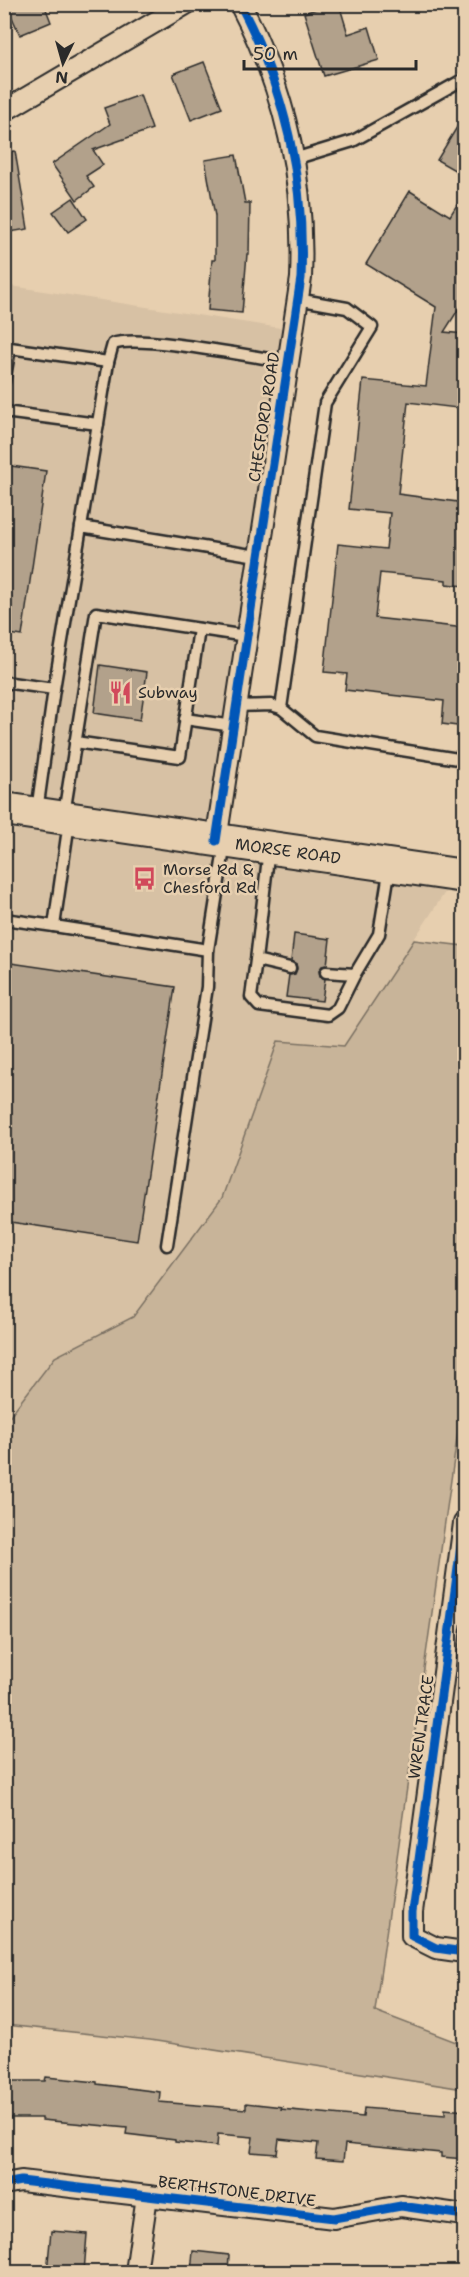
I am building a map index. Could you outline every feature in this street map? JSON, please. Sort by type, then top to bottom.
[{"type":"main road","name":"MORSE ROAD","points":[[4,810],[465,876]]},
{"type":"street","points":[[4,111],[186,4]]},
{"type":"street","name":"CHESFORD ROAD","points":[[221,842],[234,716],[288,362],[303,235],[301,202],[285,114],[268,65],[240,4]]},
{"type":"street","name":"WREN TRACE","points":[[465,1523],[460,1587],[412,1912],[412,1936],[436,1948],[465,1952]]},
{"type":"street","name":"BERTHSTONE DRIVE","points":[[4,2184],[21,2181],[334,2218],[400,2206],[465,2215]]},
{"type":"street","points":[[136,2272],[147,2196]]},
{"type":"lane","points":[[294,159],[353,141],[465,79]]},
{"type":"lane","points":[[281,708],[325,403],[372,327],[347,308],[297,299]]},
{"type":"lane","points":[[54,926],[56,817],[54,689],[108,362],[113,344],[121,341],[152,342],[288,362]]},
{"type":"lane","points":[[4,382],[10,348],[108,362]]},
{"type":"lane","points":[[4,412],[98,424]]},
{"type":"lane","points":[[81,527],[257,556]]},
{"type":"lane","points":[[56,817],[75,742],[96,613],[246,636]]},
{"type":"lane","points":[[75,742],[180,757],[199,629]]},
{"type":"lane","points":[[4,682],[54,689]]},
{"type":"lane","points":[[185,719],[234,716],[271,705],[281,708],[315,736],[465,760]]},
{"type":"lane","points":[[167,1245],[207,987],[208,950],[221,842]]},
{"type":"lane","points":[[269,848],[251,996],[259,1006],[328,1015],[338,1008],[379,934],[390,866]]},
{"type":"lane","points":[[4,919],[208,950]]},
{"type":"lane","points":[[256,960],[290,968]]},
{"type":"lane","points":[[326,972],[355,974]]},
{"type":"shaded area","points":[[5,285],[293,330],[218,843],[455,877],[344,1046],[278,1041],[222,1198],[133,1317],[55,1357],[5,1422]]},
{"type":"shaded area","points":[[414,940],[464,946],[464,1389],[375,2011],[464,2045],[464,2089],[150,2040],[5,2025],[5,1422],[55,1357],[133,1317],[222,1198],[278,1041],[344,1046]]},
{"type":"building","points":[[6,4],[44,4],[51,22],[20,35]]},
{"type":"building","points":[[331,4],[339,4],[348,34],[369,27],[379,60],[324,76],[304,13]]},
{"type":"building","points":[[204,62],[222,108],[191,120],[173,74]]},
{"type":"building","points":[[140,95],[152,129],[93,150],[103,165],[86,176],[94,187],[77,200],[52,164],[110,124],[104,108]]},
{"type":"building","points":[[465,114],[465,176],[437,160]]},
{"type":"building","points":[[15,151],[28,229],[10,232],[8,218],[4,218],[4,152]]},
{"type":"building","points":[[236,155],[245,203],[250,203],[249,254],[247,254],[242,313],[208,310],[212,260],[215,260],[215,216],[205,160]]},
{"type":"building","points":[[410,191],[450,216],[465,192],[465,299],[444,332],[465,334],[465,409],[408,402],[398,494],[465,503],[465,586],[446,584],[446,580],[380,573],[375,618],[465,628],[465,727],[442,724],[444,701],[345,690],[347,674],[324,672],[338,544],[386,549],[390,513],[349,509],[363,380],[426,386],[436,307],[366,264]]},
{"type":"building","points":[[73,198],[87,219],[68,232],[53,212]]},
{"type":"building","points":[[4,465],[46,471],[22,636],[4,633]]},
{"type":"building","name":"Subway","points":[[100,665],[147,672],[140,720],[94,713]]},
{"type":"building","points":[[294,934],[330,939],[327,965],[322,966],[319,971],[320,976],[325,979],[322,1001],[286,997],[289,975],[295,974],[297,969],[296,963],[291,961]]},
{"type":"building","points":[[4,962],[175,987],[137,1241],[4,1221]]},
{"type":"building","points":[[46,2077],[160,2092],[159,2102],[246,2109],[246,2103],[363,2117],[364,2108],[445,2115],[445,2109],[465,2111],[465,2159],[441,2157],[441,2153],[345,2144],[343,2161],[316,2159],[318,2143],[279,2139],[277,2154],[251,2152],[253,2137],[218,2134],[217,2146],[126,2134],[127,2128],[42,2120],[42,2118],[4,2118],[4,2081],[45,2081]]},
{"type":"building","points":[[51,2231],[87,2234],[84,2272],[47,2272]]},
{"type":"building","points":[[193,2251],[229,2255],[228,2272],[191,2272]]},
{"type":"cycle path","points":[[216,841],[301,278],[300,206],[289,137],[270,70],[240,4]]},
{"type":"cycle path","points":[[464,1523],[412,1912],[412,1936],[436,1948],[464,1952]]},
{"type":"cycle path","points":[[4,2184],[21,2181],[334,2218],[401,2206],[464,2215]]},
{"type":"place","name":"Subway","points":[[120,692]]},
{"type":"place","name":"Morse Rd & Chesford Rd","points":[[145,878]]}]
